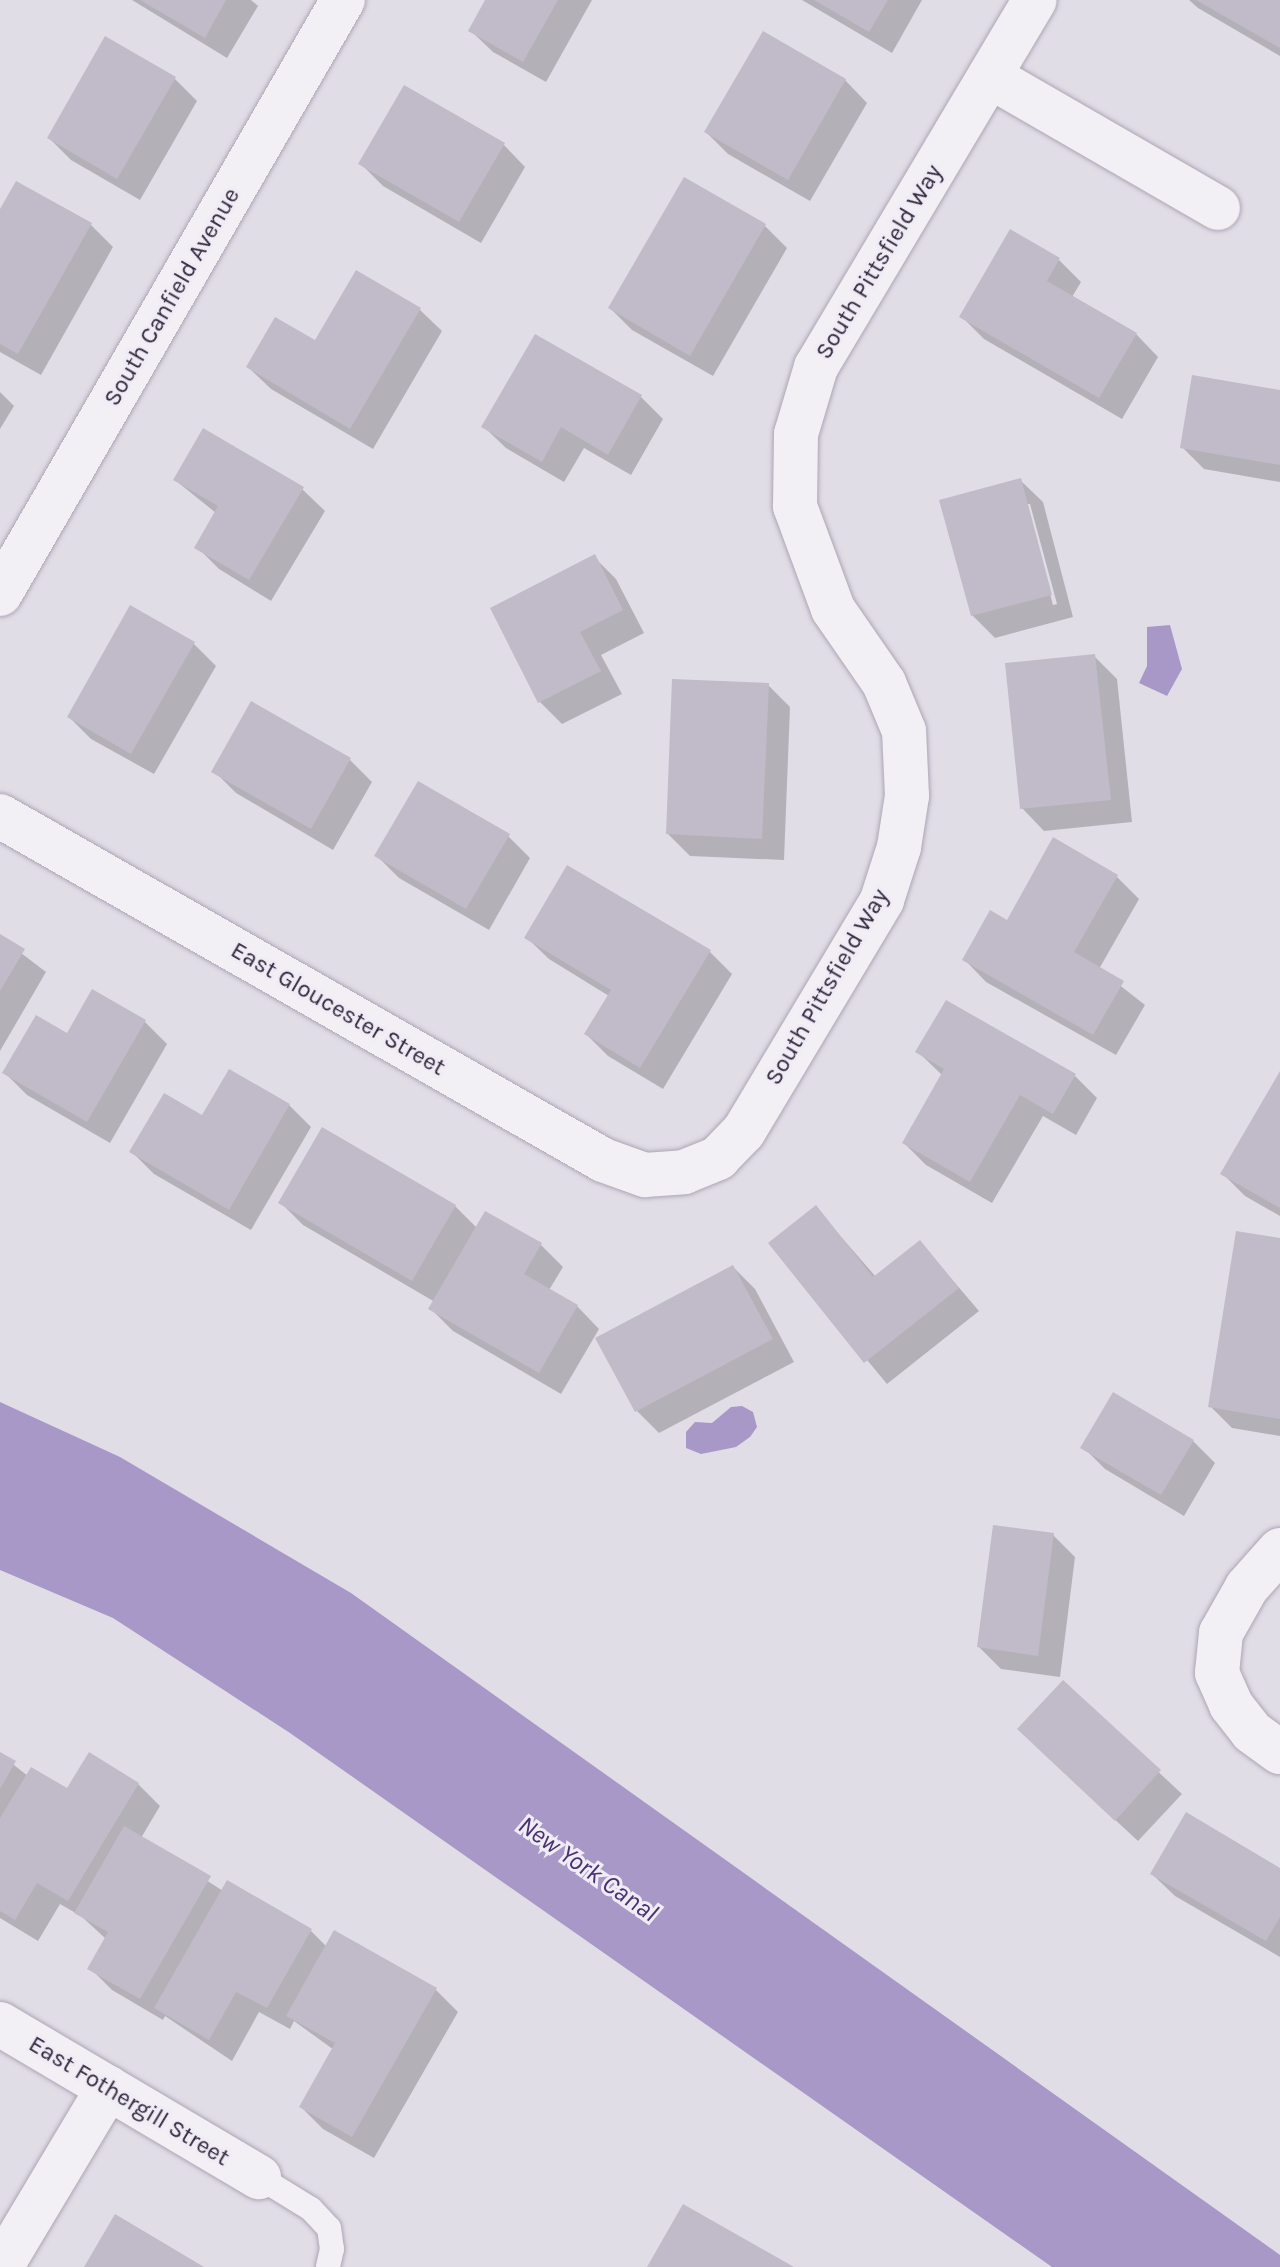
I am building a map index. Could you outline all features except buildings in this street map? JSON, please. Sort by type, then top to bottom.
[{"type":"street","name":"South Canfield Avenue","points":[[0,594],[343,0]]},
{"type":"street","name":"South Pittsfield Way","points":[[684,1172],[718,1158],[744,1131],[882,900],[899,847],[907,796],[904,731],[884,683],[833,609],[795,506],[796,434],[816,367],[1035,0]]},
{"type":"street","points":[[991,77],[1218,208]]},
{"type":"street","name":"East Gloucester Street","points":[[0,816],[603,1160],[645,1175],[684,1172]]},
{"type":"street","points":[[1280,1550],[1247,1587],[1221,1633],[1217,1673],[1231,1705],[1252,1732],[1280,1752]]},
{"type":"street","name":"East Fothergill Street","points":[[0,2024],[259,2177]]},
{"type":"street","points":[[1,2267],[108,2088]]},
{"type":"lane","points":[[259,2177],[311,2209],[329,2228],[332,2249],[328,2267]]},
{"type":"water","points":[[1170,625],[1182,669],[1167,696],[1139,683],[1147,666],[1147,627]]},
{"type":"water","name":"New York Canal","points":[[0,1402],[120,1457],[351,1593],[1280,2255],[1280,2267],[1052,2267],[290,1733],[113,1618],[0,1570]]},
{"type":"water","points":[[742,1406],[753,1412],[757,1427],[750,1437],[736,1447],[701,1454],[686,1448],[686,1432],[695,1422],[712,1423],[731,1407]]}]
